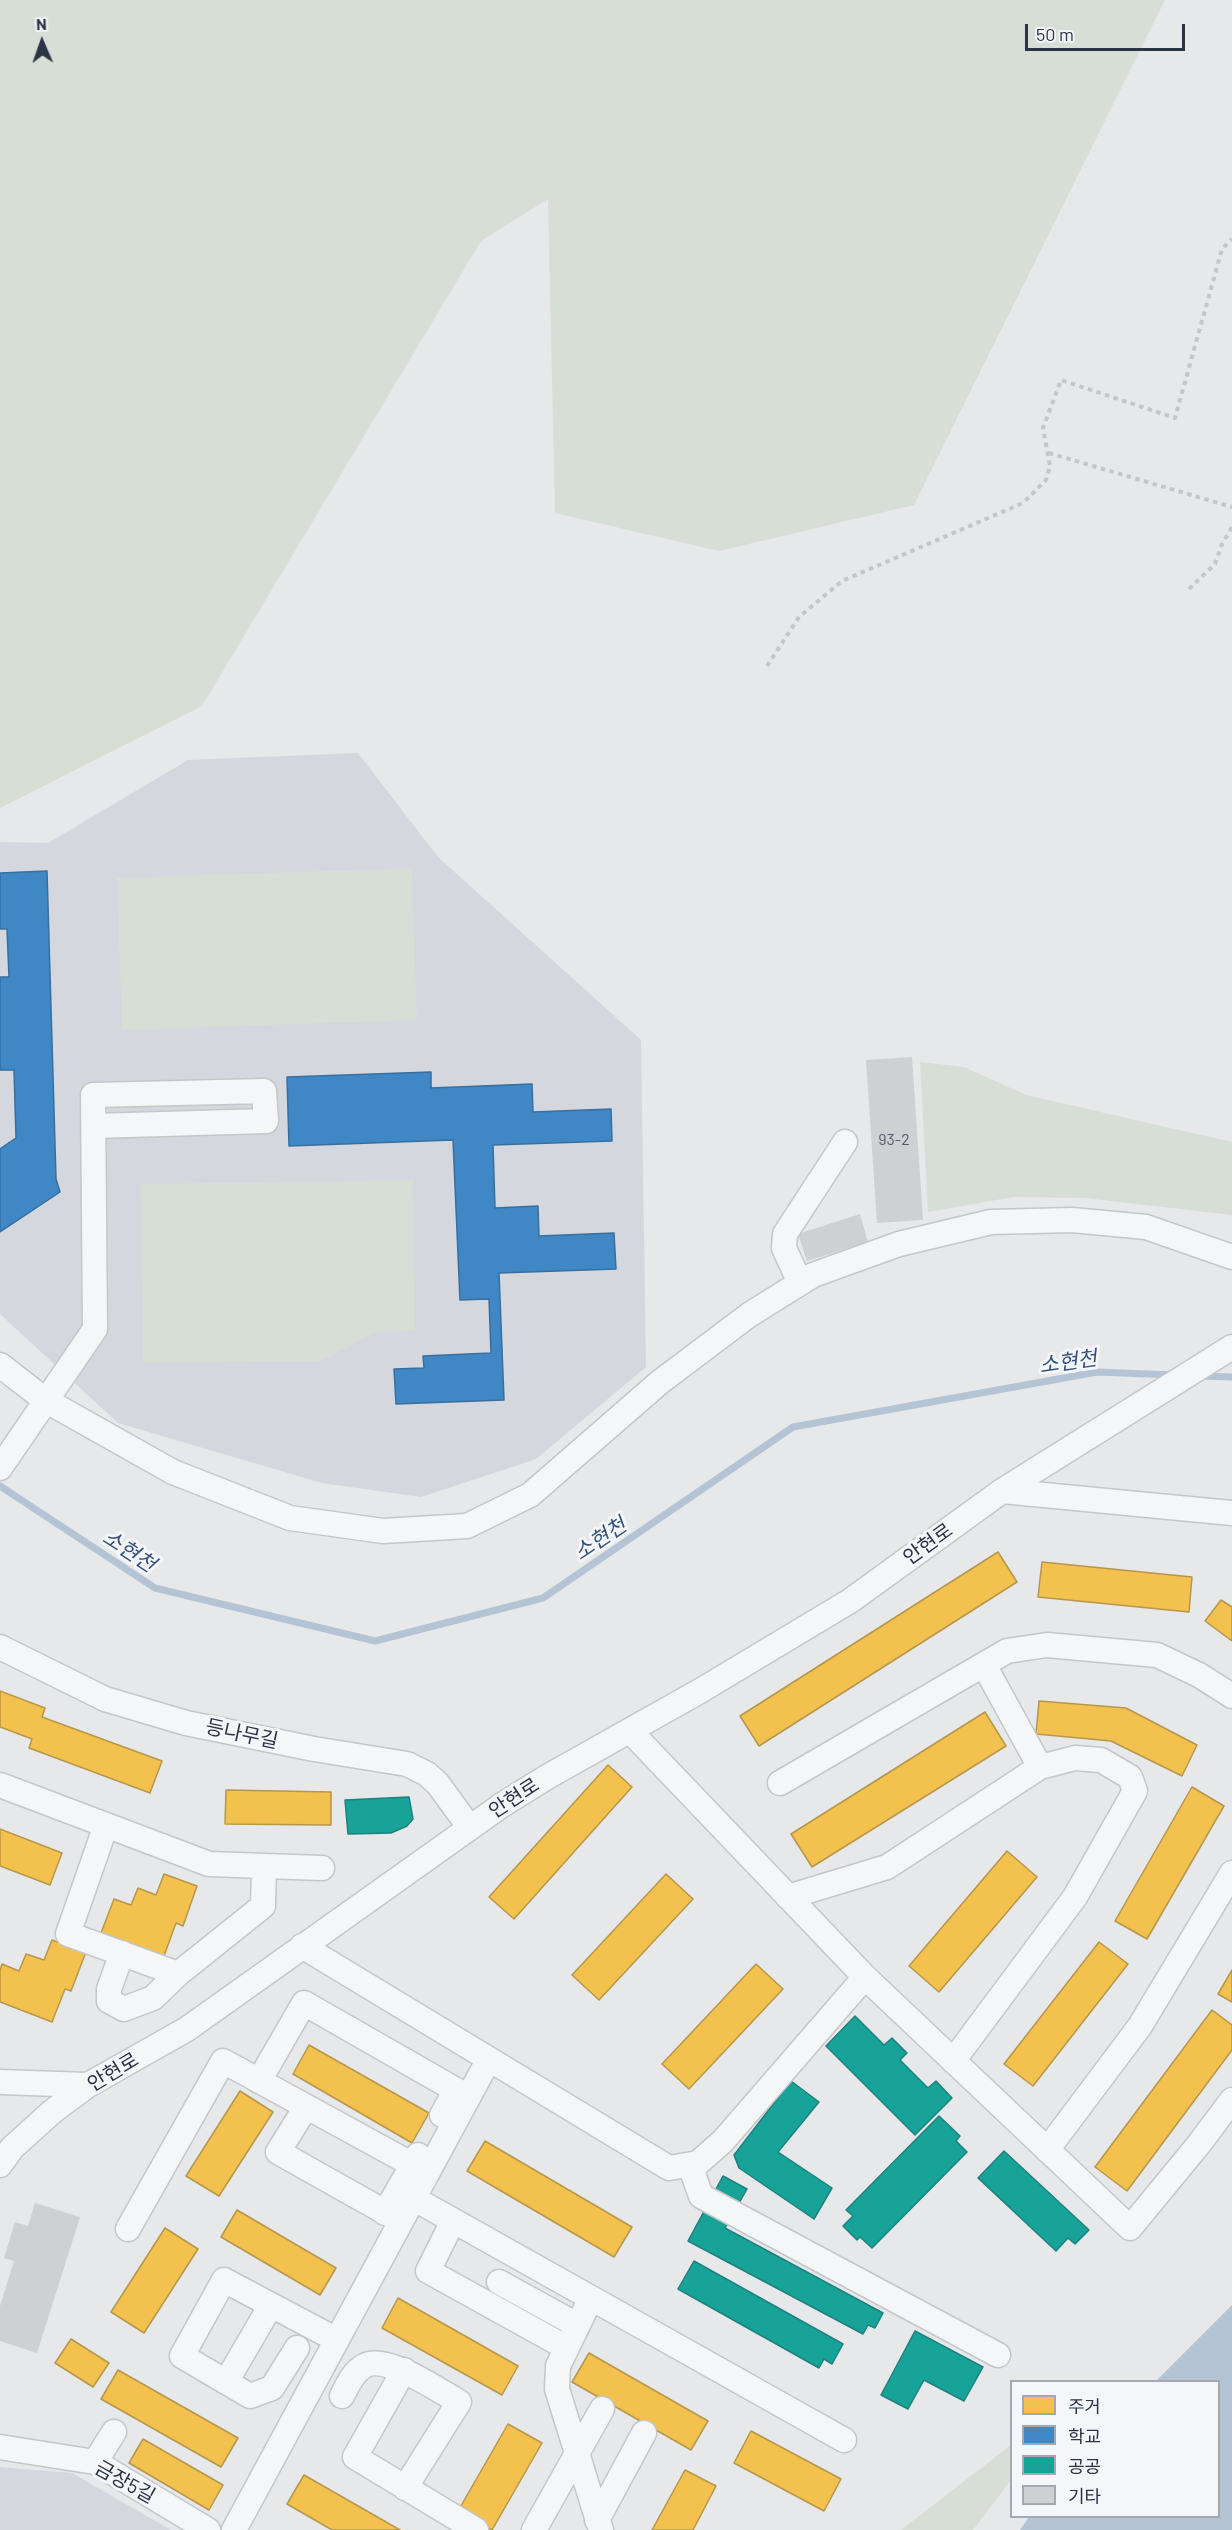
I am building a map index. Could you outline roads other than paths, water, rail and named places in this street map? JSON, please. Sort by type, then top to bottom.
[{"type":"street","points":[[0,1468],[95,1329],[93,1095],[264,1091],[266,1121],[94,1126]]},
{"type":"street","points":[[800,1283],[784,1248],[785,1234],[845,1142]]},
{"type":"street","points":[[0,1365],[45,1400],[173,1472],[290,1518],[383,1531],[466,1526],[530,1495],[660,1382],[749,1315],[813,1275],[900,1244],[991,1222],[1072,1220],[1146,1227],[1232,1257]]},
{"type":"street","name":"안현로","points":[[0,2165],[20,2141],[53,2111],[88,2085],[187,2029],[470,1828],[547,1777],[630,1731],[850,1601],[1002,1491],[1232,1347]]},
{"type":"street","points":[[1002,1491],[1232,1513]]},
{"type":"street","points":[[780,1783],[1007,1651],[1047,1645],[1157,1655],[1199,1675],[1232,1696]]},
{"type":"street","name":"등나무길","points":[[0,1647],[105,1699],[186,1723],[314,1749],[407,1764],[427,1774],[438,1784],[470,1828]]},
{"type":"street","points":[[984,1665],[1040,1767]]},
{"type":"street","points":[[630,1731],[865,1977],[1130,2228],[1232,2100]]},
{"type":"street","points":[[788,1897],[887,1867],[1040,1767],[1075,1758],[1101,1760],[1130,1777],[1135,1791],[1075,1897],[953,2061]]},
{"type":"street","points":[[0,1785],[209,1864],[322,1868]]},
{"type":"street","points":[[106,1825],[68,1934],[178,1974]]},
{"type":"street","points":[[122,1953],[109,1989],[109,2001],[124,2009],[153,1998],[178,1974],[263,1905],[264,1866]]},
{"type":"street","points":[[1047,2150],[1140,2026],[1232,1873]]},
{"type":"street","points":[[302,1946],[669,2168],[699,2163],[723,2141],[865,1977]]},
{"type":"street","points":[[234,2530],[337,2340],[393,2217],[412,2165],[456,2090],[304,2003],[259,2081]]},
{"type":"street","points":[[393,2217],[413,2198],[489,2059]]},
{"type":"street","points":[[128,2229],[223,2061],[412,2165]]},
{"type":"street","points":[[0,2082],[88,2085]]},
{"type":"street","points":[[306,2107],[278,2152],[393,2217]]},
{"type":"street","points":[[690,2164],[701,2196],[998,2355]]},
{"type":"street","points":[[413,2198],[844,2440]]},
{"type":"street","points":[[453,2221],[428,2271],[567,2348]]},
{"type":"street","points":[[297,2348],[272,2388],[250,2396],[182,2356],[224,2280],[337,2340]]},
{"type":"street","points":[[499,2282],[578,2325]]},
{"type":"street","points":[[591,2298],[558,2366],[557,2389],[599,2525]]},
{"type":"street","points":[[226,2382],[271,2305]]},
{"type":"street","points":[[342,2396],[351,2379],[364,2365],[380,2363],[404,2370],[459,2402],[405,2488]]},
{"type":"street","points":[[404,2370],[355,2457],[476,2530]]},
{"type":"street","points":[[534,2530],[577,2458],[602,2409]]},
{"type":"street","points":[[95,2462],[114,2432]]},
{"type":"street","points":[[599,2525],[644,2433]]},
{"type":"street","name":"금장5길","points":[[0,2446],[95,2462],[208,2530]]},
{"type":"water","points":[[1232,2305],[1232,2530],[1020,2530],[1028,2518],[1220,2518],[1220,2380],[1157,2380]]},
{"type":"waterway","name":"소현천","points":[[0,1486],[155,1588],[375,1641],[543,1598],[793,1427],[1097,1372],[1173,1375]]},
{"type":"waterway","name":"소현천","points":[[1199,1376],[1232,1377]]}]
